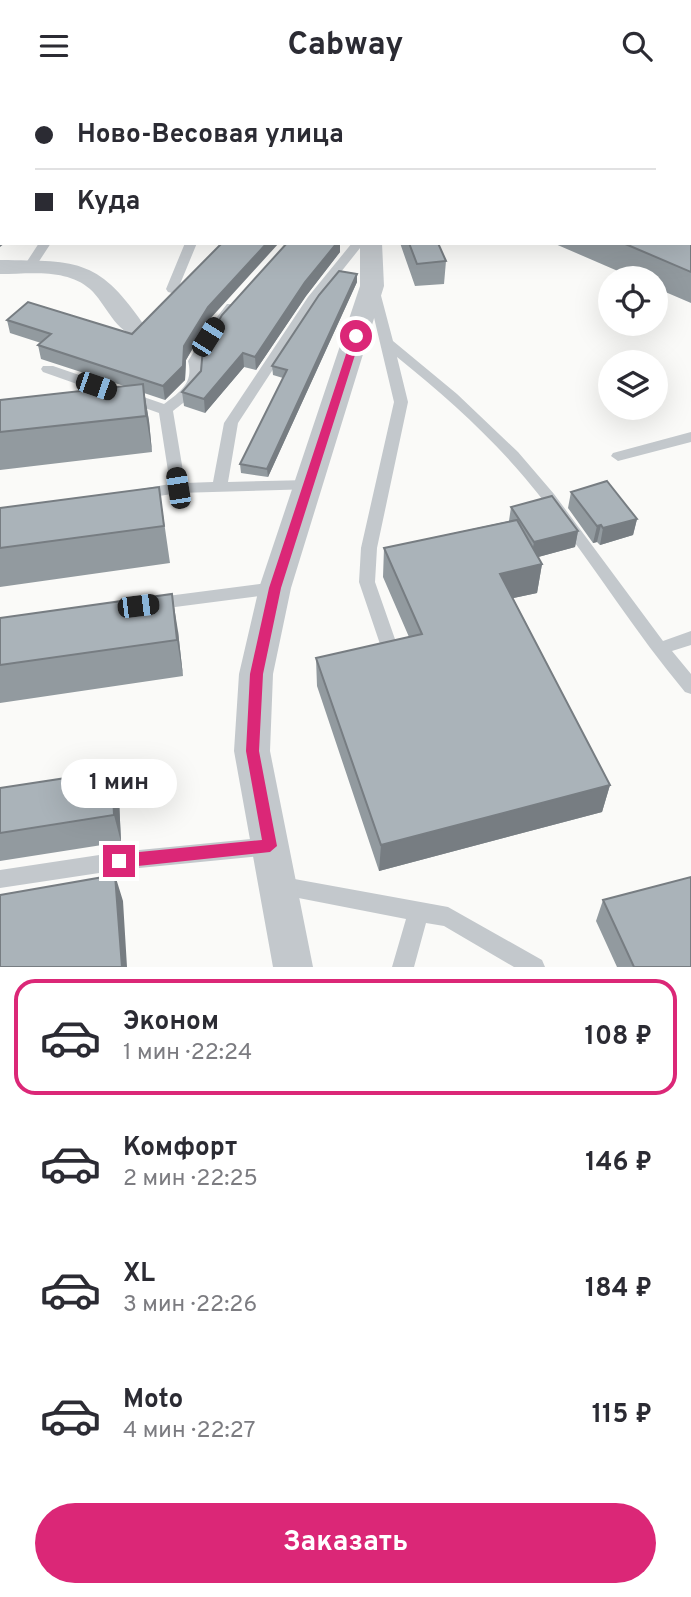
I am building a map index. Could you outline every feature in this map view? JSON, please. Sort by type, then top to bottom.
[{"type":"street","points":[[293,967],[252,751],[256,674],[275,588],[372,286],[371,245]]},
{"type":"street","points":[[0,267],[30,266],[71,271],[95,280],[135,329]]},
{"type":"lane","points":[[30,266],[44,245]]},
{"type":"lane","points":[[172,289],[190,245]]},
{"type":"lane","points":[[220,487],[231,423],[312,300],[356,245]]},
{"type":"lane","points":[[372,286],[401,402],[369,548],[367,582],[387,642]]},
{"type":"lane","points":[[166,410],[197,380],[199,371],[195,361],[200,349],[216,325],[244,294]]},
{"type":"lane","points":[[387,343],[438,383],[509,452],[548,497],[659,649],[691,687]]},
{"type":"lane","points":[[48,369],[166,410]]},
{"type":"lane","points":[[166,410],[178,488]]},
{"type":"lane","points":[[618,457],[691,437]]},
{"type":"lane","points":[[123,496],[178,488],[309,485]]},
{"type":"lane","points":[[138,606],[275,588]]},
{"type":"lane","points":[[659,649],[691,638]]},
{"type":"lane","points":[[0,879],[119,861],[270,846]]},
{"type":"lane","points":[[278,885],[448,917],[534,967]]},
{"type":"lane","points":[[403,967],[419,912]]},
{"type":"building","points":[[220,245],[265,245],[208,307],[184,346],[183,366],[163,386],[38,345],[51,334],[7,320],[28,302],[132,334]]},
{"type":"building","points":[[285,245],[335,245],[305,282],[255,357],[243,353],[204,399],[182,392],[201,371],[203,348],[222,315]]},
{"type":"building","points":[[410,245],[439,245],[446,261],[417,264]]},
{"type":"building","points":[[628,245],[691,245],[691,272]]},
{"type":"building","points":[[339,271],[357,274],[267,469],[240,464],[287,370],[272,366],[319,295]]},
{"type":"building","points":[[143,384],[146,416],[0,432],[0,400]]},
{"type":"building","points":[[607,481],[637,519],[603,528],[601,525],[597,526],[571,492]]},
{"type":"building","points":[[159,487],[164,526],[0,548],[0,508]]},
{"type":"building","points":[[552,496],[578,531],[534,542],[511,507]]},
{"type":"building","points":[[517,520],[542,564],[500,574],[610,785],[381,845],[316,658],[422,634],[384,548]]},
{"type":"building","points":[[172,594],[177,640],[0,665],[0,618]]},
{"type":"building","points":[[112,771],[114,815],[0,833],[0,788]]},
{"type":"building","points":[[115,875],[122,967],[0,967],[0,895]]},
{"type":"building","points":[[691,877],[691,967],[634,967],[603,900]]},
{"type":"route","points":[[119,861],[270,846],[252,751],[256,674],[275,588],[356,336]]}]
